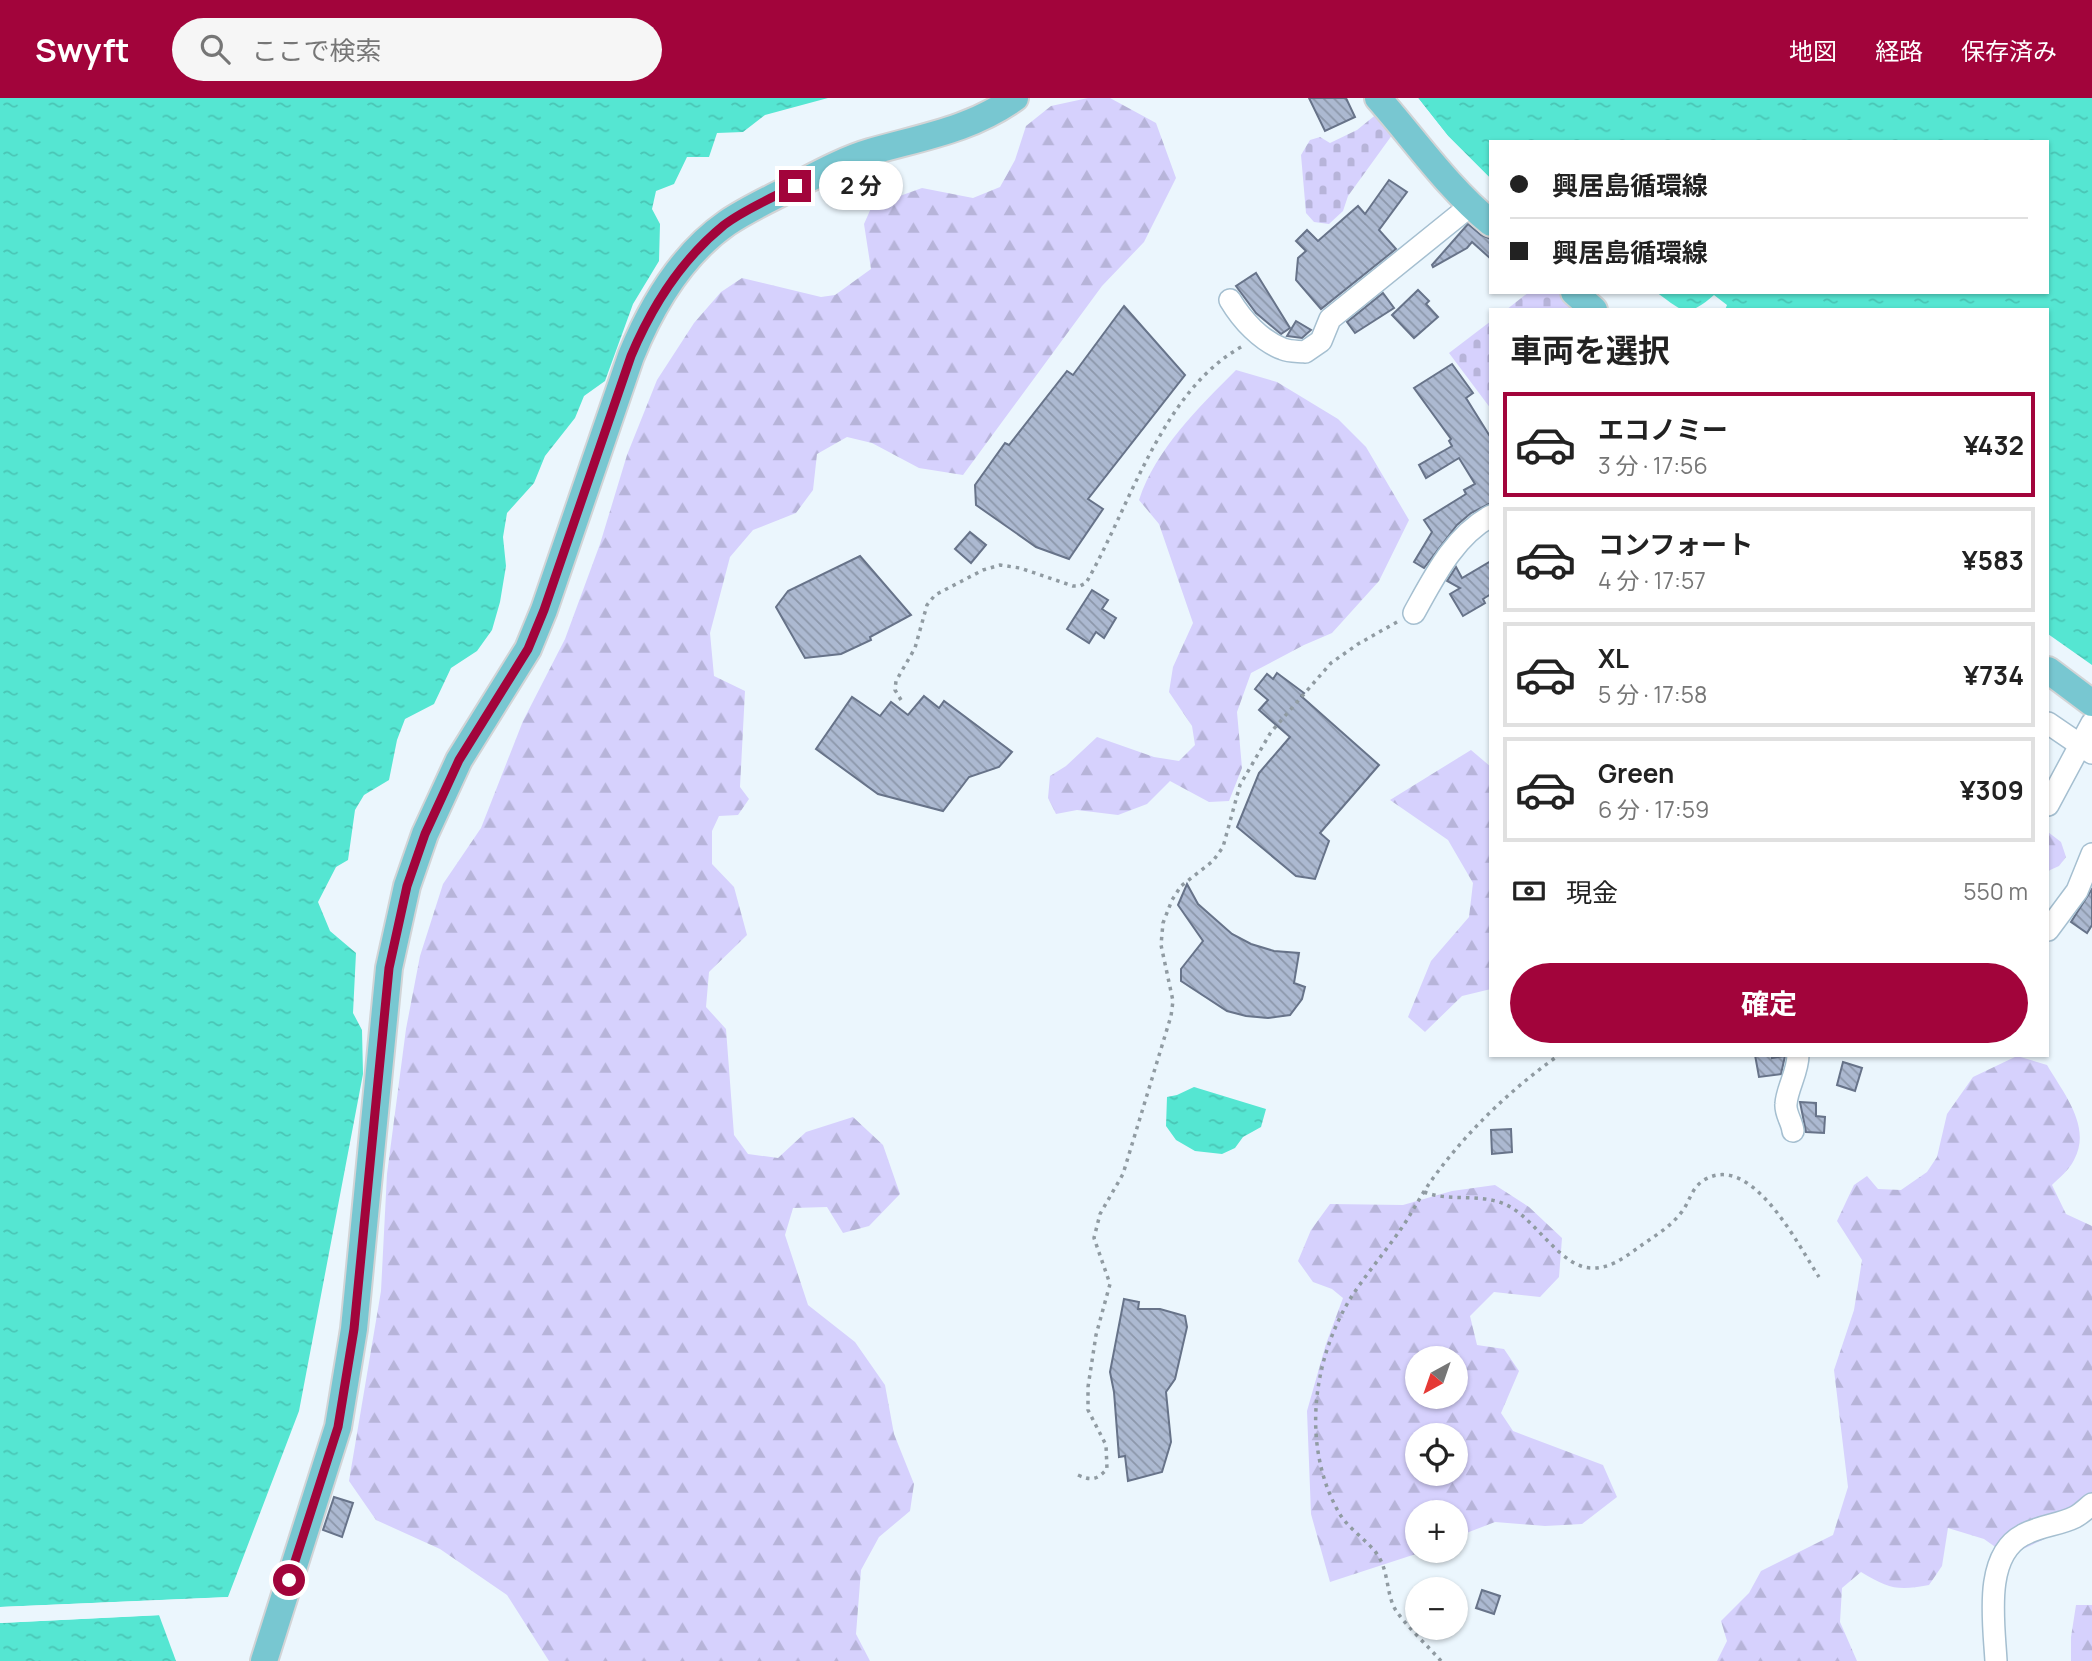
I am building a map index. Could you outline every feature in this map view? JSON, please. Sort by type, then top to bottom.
[{"type":"main road","points":[[264,1661],[338,1427],[354,1329],[389,968],[407,886],[425,834],[459,760],[528,649],[544,610],[631,356],[646,321],[679,271],[725,225],[758,205],[866,153],[966,126],[1015,98]]},
{"type":"main road","points":[[1378,98],[1429,161],[1470,206],[1489,221]]},
{"type":"main road","points":[[1576,294],[1592,308]]},
{"type":"main road","points":[[2049,671],[2092,703]]},
{"type":"street","points":[[1230,300],[1247,323],[1262,336],[1283,349],[1306,352],[1321,341],[1330,319],[1470,206]]},
{"type":"street","points":[[1414,613],[1453,549],[1478,523],[1489,517]]},
{"type":"street","points":[[2049,803],[2085,749],[2092,723]]},
{"type":"street","points":[[2049,724],[2085,749]]},
{"type":"street","points":[[2049,929],[2077,891],[2092,854]]},
{"type":"street","points":[[1793,1131],[1786,1104],[1798,1057]]},
{"type":"street","points":[[1996,1661],[1993,1619],[1995,1576],[2001,1557],[2023,1535],[2077,1517],[2092,1504]]},
{"type":"path","points":[[901,701],[895,690],[896,681],[915,648],[927,604],[935,594],[983,570],[1000,565],[1020,568],[1073,586],[1086,583],[1146,458],[1181,403],[1223,356],[1262,336]]},
{"type":"path","points":[[1078,1475],[1089,1480],[1099,1478],[1107,1469],[1107,1445],[1088,1410],[1088,1387],[1096,1335],[1110,1284],[1094,1238],[1100,1214],[1123,1174],[1171,1016],[1173,1002],[1161,945],[1163,923],[1181,886],[1213,861],[1223,847],[1240,785],[1271,732],[1331,663],[1358,644],[1414,613]]},
{"type":"path","points":[[1441,1661],[1395,1608],[1385,1570],[1376,1553],[1340,1515],[1327,1490],[1315,1436],[1316,1396],[1329,1346],[1350,1300],[1424,1192],[1471,1131],[1522,1082],[1556,1057]]},
{"type":"path","points":[[1424,1192],[1438,1197],[1490,1199],[1509,1206],[1531,1222],[1564,1258],[1577,1266],[1591,1268],[1606,1267],[1623,1259],[1672,1224],[1683,1210],[1691,1192],[1705,1179],[1723,1175],[1747,1181],[1766,1197],[1819,1278]]},
{"type":"green space","points":[[1088,98],[1110,98],[1156,123],[1176,178],[1144,242],[1102,286],[963,475],[919,468],[872,443],[847,437],[817,454],[813,490],[796,513],[753,530],[730,557],[710,633],[714,676],[745,691],[740,787],[749,799],[738,815],[719,816],[712,831],[712,864],[734,887],[747,935],[709,972],[706,1007],[726,1029],[734,1135],[748,1154],[778,1158],[806,1132],[853,1117],[883,1145],[900,1194],[869,1226],[843,1233],[827,1207],[793,1208],[785,1235],[808,1305],[855,1342],[885,1385],[894,1434],[914,1484],[910,1511],[879,1537],[861,1570],[856,1634],[870,1661],[549,1661],[507,1595],[440,1549],[376,1520],[349,1481],[381,1291],[387,1174],[406,1029],[420,956],[443,884],[481,828],[523,721],[565,639],[600,544],[627,455],[657,380],[694,323],[721,292],[742,278],[821,297],[835,295],[871,269],[864,224],[872,206],[922,188],[973,198],[1000,187],[1015,160],[1026,126],[1051,106]]},
{"type":"green space","points":[[1378,113],[1395,131],[1348,196],[1343,211],[1329,224],[1314,222],[1306,213],[1301,155],[1310,140],[1320,137],[1330,143],[1357,130]]},
{"type":"green space","points":[[1526,294],[1564,294],[1581,308],[1509,308]]},
{"type":"green space","points":[[1489,323],[1489,406],[1449,353]]},
{"type":"green space","points":[[1236,370],[1277,382],[1338,419],[1366,447],[1409,520],[1379,581],[1332,633],[1251,673],[1237,712],[1242,768],[1229,801],[1209,802],[1170,781],[1147,804],[1118,815],[1077,810],[1056,814],[1048,798],[1050,776],[1066,766],[1097,737],[1154,757],[1179,761],[1195,745],[1192,726],[1169,692],[1173,667],[1193,623],[1159,524],[1139,500],[1146,481],[1167,446],[1193,414]]},
{"type":"green space","points":[[1471,750],[1489,765],[1489,989],[1462,996],[1425,1032],[1408,1017],[1431,961],[1469,917],[1473,883],[1448,840],[1390,800]]},
{"type":"green space","points":[[2049,833],[2061,842],[2066,857],[2059,866],[2049,871]]},
{"type":"green space","points":[[2015,1057],[2047,1065],[2068,1099],[2078,1123],[2079,1148],[2074,1160],[2052,1185],[2066,1214],[2092,1226],[2092,1517],[2008,1556],[1984,1539],[1948,1528],[1942,1566],[1929,1585],[1894,1587],[1861,1572],[1842,1588],[1840,1622],[1857,1661],[1717,1661],[1727,1641],[1721,1621],[1749,1593],[1761,1571],[1833,1535],[1848,1487],[1834,1370],[1854,1310],[1862,1260],[1837,1221],[1854,1185],[1867,1176],[1878,1189],[1901,1190],[1927,1172],[1937,1157],[1947,1114],[1973,1077]]},
{"type":"green space","points":[[1495,1185],[1529,1207],[1562,1238],[1559,1277],[1540,1297],[1494,1292],[1470,1316],[1477,1345],[1504,1349],[1519,1371],[1501,1413],[1513,1431],[1603,1465],[1617,1497],[1582,1524],[1545,1526],[1495,1522],[1468,1532],[1468,1500],[1405,1500],[1405,1558],[1330,1582],[1311,1514],[1307,1411],[1326,1344],[1343,1298],[1332,1289],[1313,1282],[1298,1261],[1311,1230],[1330,1204],[1403,1205],[1452,1191]]},
{"type":"green space","points":[[2076,1605],[2092,1605],[2092,1661],[2071,1661],[2071,1637]]},
{"type":"water","points":[[0,98],[828,98],[765,115],[743,132],[717,133],[709,157],[687,157],[674,184],[656,191],[652,209],[660,224],[659,261],[633,304],[605,381],[584,396],[575,418],[545,456],[534,483],[507,513],[503,537],[506,566],[492,630],[477,651],[451,668],[434,704],[405,719],[397,740],[389,780],[364,795],[355,810],[348,860],[336,867],[318,902],[330,931],[356,953],[353,1013],[362,1030],[363,1074],[299,1411],[228,1597],[0,1607]]},
{"type":"water","points":[[1418,98],[2092,98],[2092,665],[2049,635],[2049,308],[1726,308],[1727,305],[1714,295],[1695,308],[1679,308],[1659,294],[2049,294],[2049,140],[1489,140],[1489,177],[1448,136]]},
{"type":"water","points":[[1194,1087],[1266,1109],[1261,1127],[1243,1137],[1235,1148],[1222,1154],[1195,1151],[1176,1140],[1166,1126],[1167,1097]]},
{"type":"water","points":[[159,1615],[176,1661],[0,1661],[0,1623]]},
{"type":"pier","points":[[1415,98],[1418,98],[1448,136],[1489,177],[1489,180],[1445,138]]},
{"type":"pier","points":[[232,1597],[228,1600],[0,1611],[0,1607]]},
{"type":"pier","points":[[159,1612],[163,1615],[0,1623],[0,1619]]},
{"type":"building","points":[[1309,98],[1346,98],[1355,117],[1325,131]]},
{"type":"building","points":[[1389,180],[1407,192],[1379,230],[1396,249],[1321,309],[1296,280],[1298,258],[1306,251],[1296,241],[1307,230],[1318,241],[1358,206],[1365,214]]},
{"type":"building","points":[[1468,224],[1489,238],[1489,257],[1472,242],[1467,248],[1433,267]]},
{"type":"building","points":[[1256,273],[1290,328],[1281,334],[1256,313],[1236,286]]},
{"type":"building","points":[[1418,290],[1429,301],[1426,304],[1438,317],[1414,338],[1392,315]]},
{"type":"building","points":[[1383,293],[1394,308],[1355,333],[1347,322]]},
{"type":"building","points":[[1124,306],[1185,375],[1088,499],[1103,509],[1069,559],[1036,547],[976,505],[975,485],[1005,443],[1009,445],[1067,371],[1073,375]]},
{"type":"building","points":[[1296,321],[1311,330],[1302,338],[1287,336]]},
{"type":"building","points":[[1452,364],[1473,393],[1466,398],[1489,435],[1489,504],[1471,513],[1457,525],[1424,568],[1414,562],[1432,532],[1424,520],[1466,494],[1464,490],[1475,484],[1459,458],[1426,478],[1419,465],[1452,446],[1449,441],[1451,439],[1414,388]]},
{"type":"building","points":[[970,532],[986,545],[971,563],[955,549]]},
{"type":"building","points":[[860,556],[911,615],[870,637],[871,640],[841,654],[805,658],[776,607],[788,591]]},
{"type":"building","points":[[1489,562],[1489,595],[1483,599],[1485,603],[1463,616],[1450,594],[1460,588],[1447,581],[1456,567],[1462,578]]},
{"type":"building","points":[[1092,590],[1108,600],[1102,609],[1116,618],[1104,638],[1096,632],[1089,643],[1067,629]]},
{"type":"building","points":[[1277,673],[1304,693],[1301,696],[1379,765],[1320,833],[1329,841],[1315,879],[1296,876],[1237,827],[1259,773],[1290,737],[1259,710],[1268,700],[1255,689],[1267,674],[1273,679]]},
{"type":"building","points":[[924,696],[939,708],[944,701],[1012,752],[999,767],[969,777],[943,811],[878,794],[816,749],[852,697],[880,716],[891,702],[908,715]]},
{"type":"building","points":[[1187,884],[1198,904],[1232,934],[1251,944],[1274,951],[1299,953],[1294,983],[1305,987],[1302,999],[1290,1015],[1268,1018],[1227,1011],[1181,981],[1181,969],[1203,941],[1178,905]]},
{"type":"building","points":[[2092,889],[2092,925],[2087,933],[2071,922]]},
{"type":"building","points":[[1755,1057],[1785,1057],[1781,1074],[1759,1077]]},
{"type":"building","points":[[1843,1062],[1862,1068],[1855,1091],[1837,1085]]},
{"type":"building","points":[[1800,1102],[1816,1103],[1816,1116],[1825,1117],[1824,1133],[1806,1132]]},
{"type":"building","points":[[1511,1129],[1512,1152],[1492,1154],[1491,1130]]},
{"type":"building","points":[[1124,1299],[1139,1302],[1138,1309],[1160,1309],[1185,1316],[1187,1327],[1175,1379],[1166,1392],[1171,1442],[1162,1472],[1128,1481],[1125,1456],[1119,1457],[1110,1372]]},
{"type":"building","points":[[334,1497],[353,1503],[342,1537],[323,1530]]},
{"type":"building","points":[[1482,1590],[1500,1596],[1494,1614],[1476,1608]]},
{"type":"route","points":[[289,1580],[338,1427],[354,1329],[389,968],[407,886],[425,834],[459,760],[528,649],[593,473],[631,356],[646,321],[679,271],[725,225],[795,186]]}]
